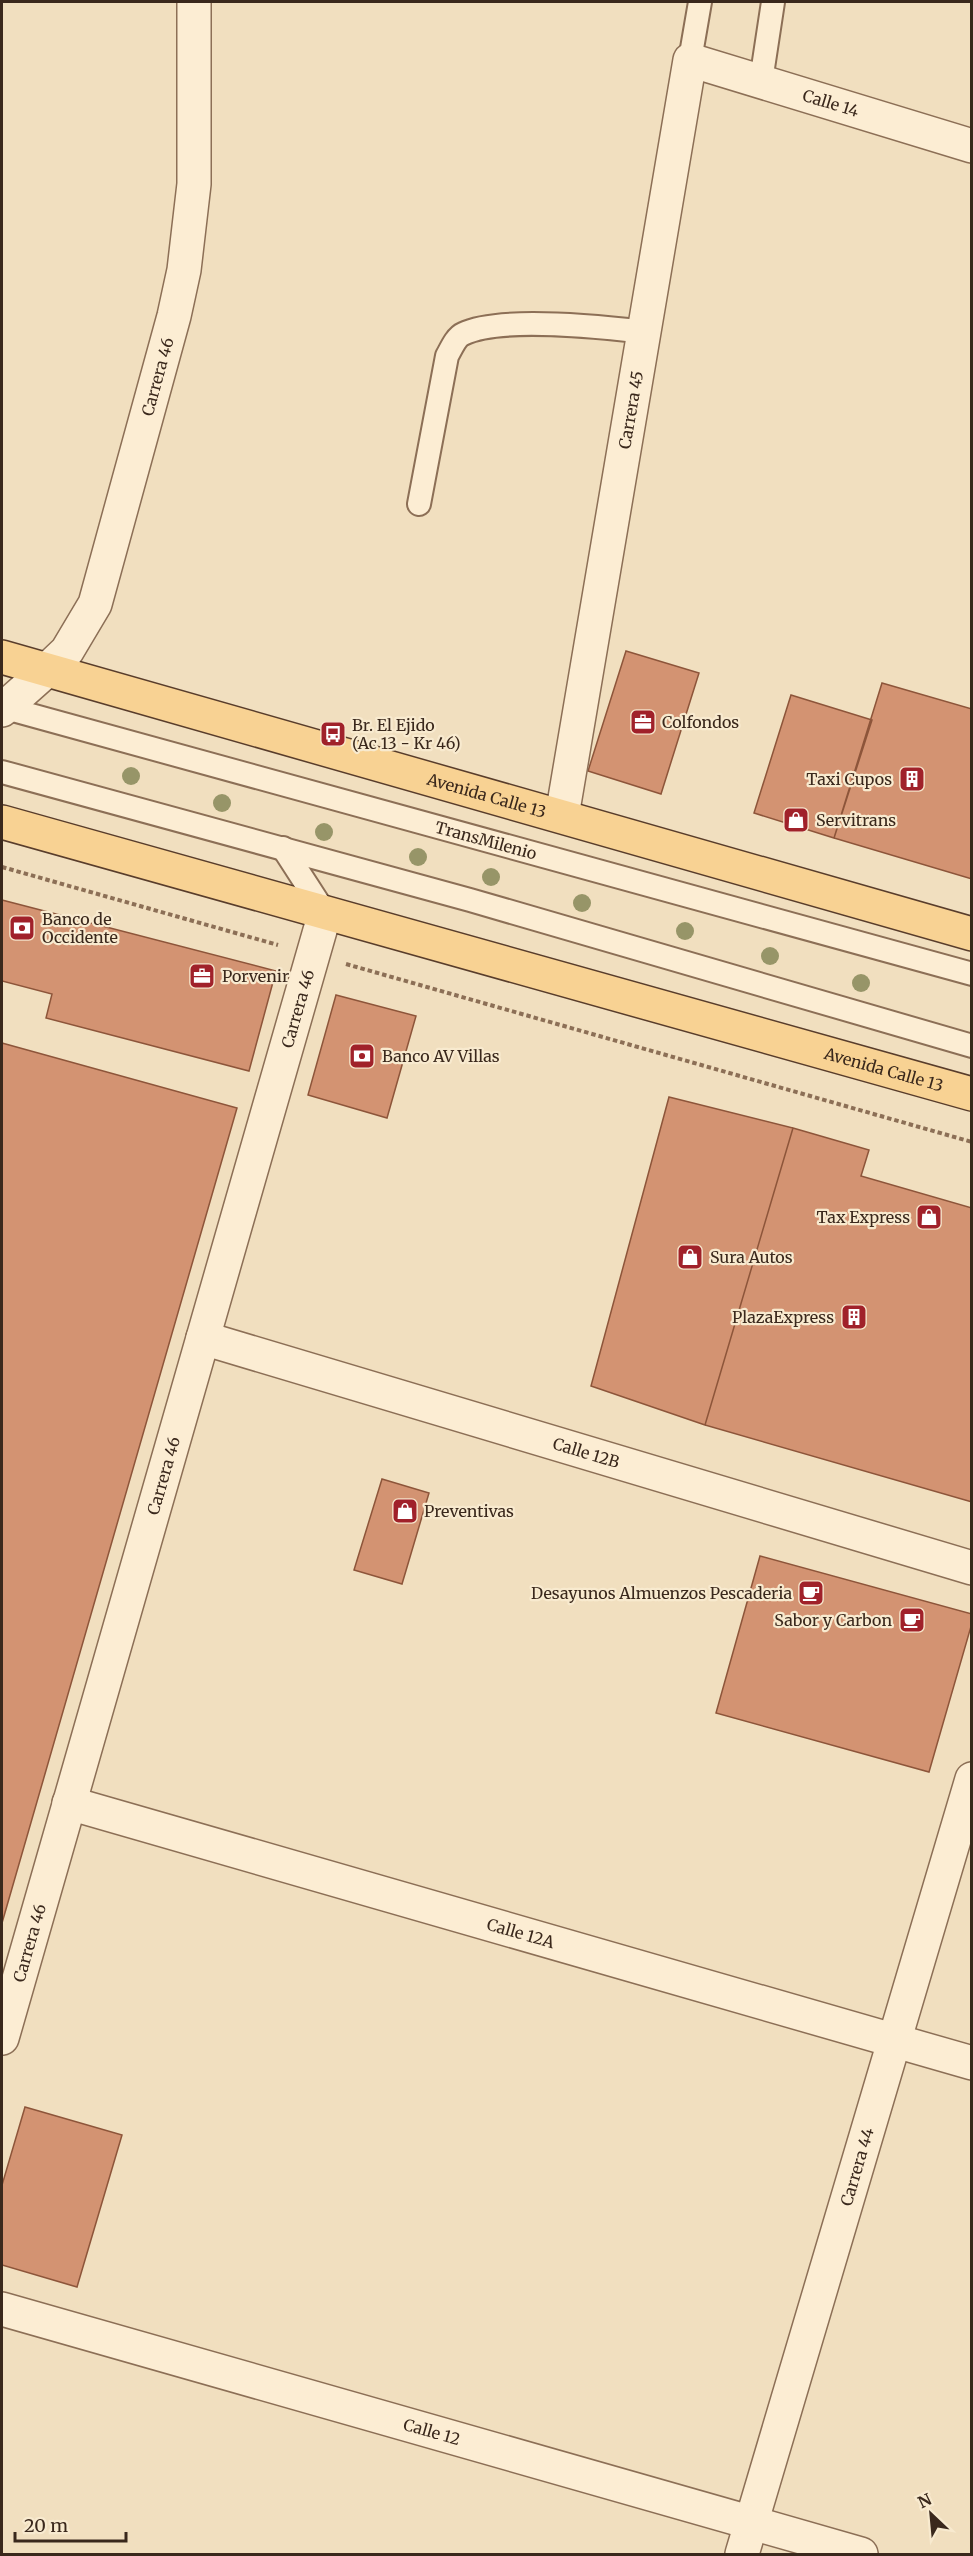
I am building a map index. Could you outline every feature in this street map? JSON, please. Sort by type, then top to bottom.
[{"type":"main road","name":"Avenida Calle 13","points":[[2,657],[972,934]]},
{"type":"main road","name":"Avenida Calle 13","points":[[2,822],[972,1094]]},
{"type":"street","name":"Carrera 46","points":[[2,708],[67,651],[95,604],[174,316],[194,184],[194,2]]},
{"type":"street","name":"Calle 14","points":[[690,60],[972,146]]},
{"type":"street","name":"Carrera 45","points":[[562,816],[690,60]]},
{"type":"street","name":"Carrera 46","points":[[2,2037],[326,913]]},
{"type":"street","name":"Calle 12B","points":[[203,1338],[972,1568]]},
{"type":"street","name":"Carrera 44","points":[[741,2554],[972,1779]]},
{"type":"street","name":"Calle 12A","points":[[69,1803],[972,2063]]},
{"type":"street","name":"Calle 12","points":[[2,2309],[861,2554]]},
{"type":"lane","name":"Carrera 45","points":[[690,60],[700,2]]},
{"type":"lane","points":[[761,81],[773,2]]},
{"type":"lane","points":[[419,504],[447,356],[460,335],[484,326],[587,325],[644,332]]},
{"type":"lane","name":"TransMilenio","points":[[2,708],[972,974]]},
{"type":"lane","points":[[2,772],[283,848],[972,1046]]},
{"type":"lane","points":[[283,848],[326,913]]},
{"type":"path","points":[[2,867],[972,1142]]},
{"type":"building","name":"Colfondos","points":[[626,651],[699,673],[661,794],[588,771]]},
{"type":"building","name":"Taxi Cupos","points":[[882,683],[972,709],[972,879],[834,838]]},
{"type":"building","points":[[791,695],[872,720],[834,838],[754,813]]},
{"type":"building","points":[[2,900],[276,971],[249,1071],[46,1018],[52,994],[2,981]]},
{"type":"building","name":"Banco AV Villas","points":[[336,995],[416,1016],[387,1118],[308,1095]]},
{"type":"building","points":[[2,1043],[237,1108],[2,1923]]},
{"type":"building","name":"Sura Autos","points":[[669,1097],[793,1128],[705,1425],[591,1386]]},
{"type":"building","name":"PlazaExpress","points":[[793,1128],[869,1150],[861,1176],[972,1208],[972,1502],[705,1425]]},
{"type":"building","points":[[382,1479],[429,1493],[402,1584],[354,1570]]},
{"type":"building","points":[[760,1556],[972,1614],[972,1623],[929,1772],[716,1713]]},
{"type":"building","points":[[25,2107],[122,2135],[77,2287],[2,2265],[2,2185]]},
{"type":"place","name":"Colfondos","points":[[643,722]]},
{"type":"place","name":"Br. El Ejido (Ac 13 - Kr 46)","points":[[333,734]]},
{"type":"place","name":"Taxi Cupos","points":[[912,779]]},
{"type":"place","name":"Servitrans","points":[[796,820]]},
{"type":"place","name":"Banco de Occidente","points":[[22,928]]},
{"type":"place","name":"Porvenir","points":[[202,976]]},
{"type":"place","name":"Banco AV Villas","points":[[362,1056]]},
{"type":"place","name":"Tax Express","points":[[929,1217]]},
{"type":"place","name":"Sura Autos","points":[[690,1257]]},
{"type":"place","name":"PlazaExpress","points":[[854,1317]]},
{"type":"place","name":"Preventivas","points":[[405,1511]]},
{"type":"place","name":"Desayunos Almuenzos Pescaderia","points":[[811,1593]]},
{"type":"place","name":"Sabor y Carbon","points":[[912,1620]]}]
